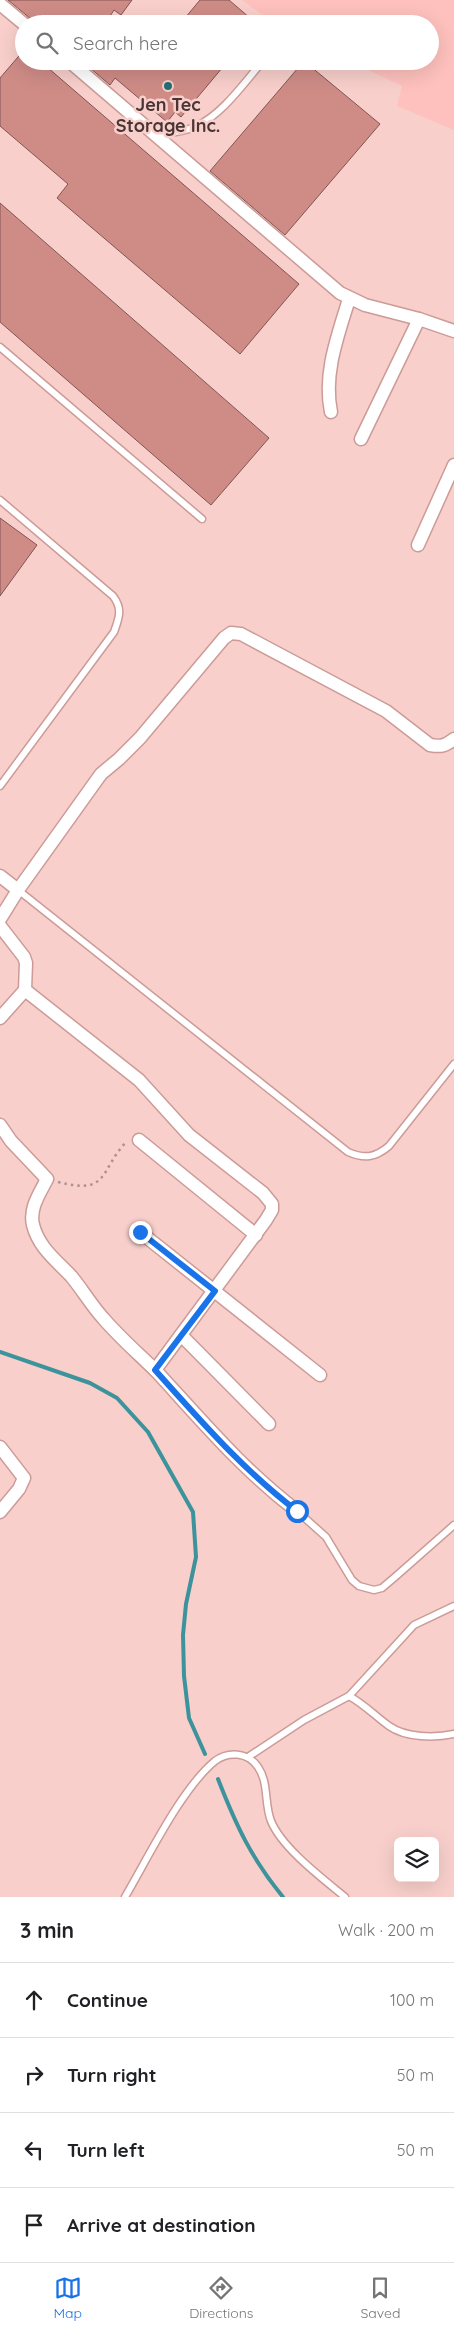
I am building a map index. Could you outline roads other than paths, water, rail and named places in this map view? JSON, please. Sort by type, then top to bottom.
[{"type":"street","points":[[0,4],[15,16]]},
{"type":"street","points":[[80,70],[185,162],[349,300],[383,311],[419,319],[454,331]]},
{"type":"street","points":[[331,412],[328,388],[330,374],[349,300]]},
{"type":"street","points":[[361,438],[419,319]]},
{"type":"street","points":[[418,545],[454,465]]},
{"type":"street","points":[[0,919],[18,890],[101,774],[120,759],[140,738],[224,638],[231,633],[242,634],[386,711],[430,745],[439,747],[446,745],[454,739]]},
{"type":"street","points":[[0,876],[18,890]]},
{"type":"street","points":[[0,926],[26,963],[25,990],[0,1018]]},
{"type":"street","points":[[25,990],[139,1080],[190,1135],[269,1199],[272,1210],[256,1235],[155,1370]]},
{"type":"street","points":[[0,1125],[11,1141],[47,1179],[34,1205],[32,1224],[52,1260],[70,1276],[104,1320],[155,1370],[238,1461],[263,1485],[297,1511]]},
{"type":"street","points":[[139,1140],[256,1235]]},
{"type":"street","points":[[140,1232],[320,1375]]},
{"type":"street","points":[[181,1335],[269,1424]]},
{"type":"street","points":[[0,1446],[24,1478],[19,1488],[0,1512]]},
{"type":"lane","points":[[156,135],[193,127],[208,120],[254,70]]},
{"type":"lane","points":[[0,347],[202,519]]},
{"type":"lane","points":[[0,500],[113,596],[119,604],[120,616],[114,632],[0,786]]},
{"type":"lane","points":[[18,890],[348,1152],[360,1157],[371,1157],[381,1153],[389,1146],[454,1064]]},
{"type":"lane","points":[[297,1511],[326,1537],[352,1580],[359,1586],[374,1590],[382,1588],[454,1525]]},
{"type":"lane","points":[[248,1757],[304,1720],[349,1696],[414,1625],[454,1606]]},
{"type":"lane","points":[[349,1696],[363,1704],[389,1726],[399,1731],[442,1736],[454,1734]]},
{"type":"lane","points":[[125,1897],[161,1835],[200,1776],[224,1755],[237,1754],[248,1757],[257,1764],[264,1776],[266,1806],[272,1823],[307,1865],[344,1897]]},
{"type":"waterway","points":[[0,1352],[90,1383],[117,1398],[148,1432],[193,1512],[196,1557],[186,1604],[183,1635],[184,1676],[189,1718],[205,1754]]},
{"type":"waterway","points":[[218,1779],[245,1841],[262,1869],[283,1897]]},
{"type":"place","name":"Jen Tec Storage Inc.","points":[[168,86]]}]
